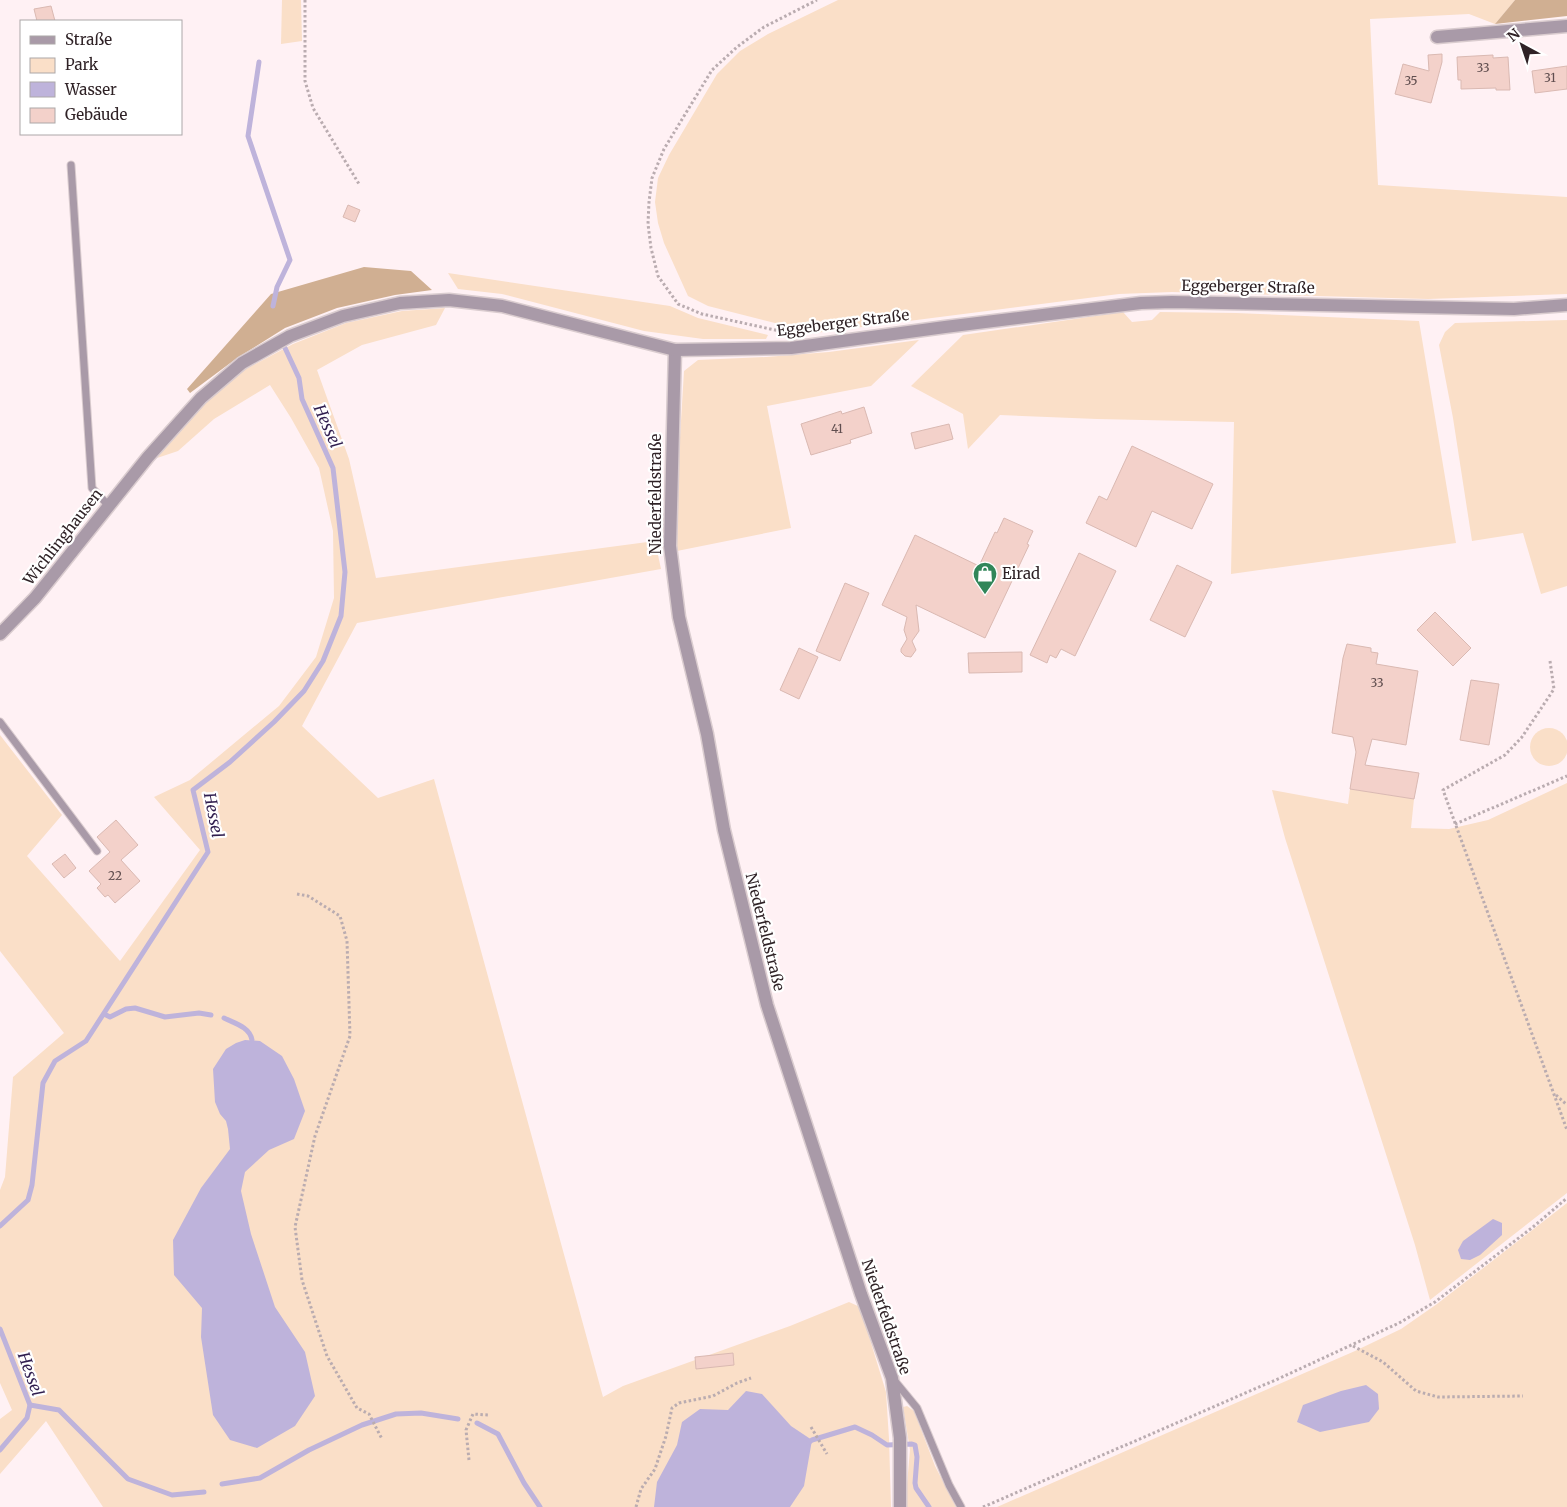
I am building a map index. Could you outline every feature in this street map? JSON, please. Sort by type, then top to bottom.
[{"type":"street","points":[[1437,37],[1567,26]]},
{"type":"street","name":"Eggeberger Straße","points":[[148,456],[200,398],[242,363],[290,336],[343,316],[400,304],[449,300],[502,306],[675,350],[791,348],[945,327],[1164,302],[1514,309],[1567,305]]},
{"type":"street","name":"Niederfeldstraße","points":[[675,350],[670,546],[679,617],[706,734],[724,830],[767,1006],[861,1294],[892,1378],[900,1438],[900,1507]]},
{"type":"street","name":"Wichlinghausen","points":[[0,634],[35,598],[148,456]]},
{"type":"lane","points":[[71,165],[92,488],[108,505]]},
{"type":"lane","points":[[0,722],[97,851]]},
{"type":"lane","points":[[892,1378],[917,1408],[961,1507]]},
{"type":"path","points":[[305,0],[306,81],[313,108],[360,184]]},
{"type":"path","points":[[791,348],[784,332],[702,314],[678,304],[658,276],[651,248],[648,224],[649,202],[652,178],[664,149],[712,70],[737,47],[764,27],[817,0]]},
{"type":"path","points":[[1550,661],[1554,689],[1522,737],[1505,755],[1443,790],[1567,1130]]},
{"type":"path","points":[[1455,824],[1567,776]]},
{"type":"path","points":[[297,894],[308,896],[340,916],[347,941],[350,1036],[315,1136],[295,1227],[302,1280],[327,1356],[357,1408],[369,1414],[382,1438]]},
{"type":"path","points":[[1554,1094],[1567,1104]]},
{"type":"path","points":[[983,1507],[1271,1382],[1399,1323],[1435,1302],[1533,1227],[1567,1198]]},
{"type":"path","points":[[1352,1346],[1383,1362],[1416,1391],[1438,1397],[1524,1396]]},
{"type":"path","points":[[636,1507],[641,1489],[655,1469],[666,1436],[672,1408],[679,1403],[713,1396],[737,1382],[751,1378]]},
{"type":"path","points":[[469,1460],[466,1430],[474,1414],[488,1415]]},
{"type":"path","points":[[812,1428],[827,1454]]},
{"type":"green space","points":[[282,0],[301,0],[302,41],[281,44]]},
{"type":"green space","points":[[838,0],[1515,0],[1495,24],[1469,14],[1370,19],[1378,185],[1567,197],[1567,294],[1428,299],[1172,292],[1119,294],[815,333],[708,306],[688,296],[664,243],[658,223],[655,202],[658,178],[669,155],[717,74],[740,51],[768,34]]},
{"type":"green space","points":[[448,273],[670,306],[698,318],[768,335],[766,339],[703,339],[644,331],[502,294],[458,289]]},
{"type":"green space","points":[[445,308],[436,325],[362,345],[317,370],[349,459],[376,578],[655,541],[661,569],[357,623],[302,726],[378,798],[434,779],[603,1397],[623,1386],[790,1326],[849,1302],[860,1307],[886,1392],[891,1507],[103,1507],[46,1421],[0,1474],[0,1419],[12,1410],[0,1383],[0,1190],[5,1177],[13,1077],[64,1033],[0,951],[0,735],[62,815],[27,856],[120,961],[200,850],[154,797],[190,780],[279,706],[316,657],[334,598],[333,531],[319,468],[270,385],[214,419],[178,451],[157,458],[206,401],[246,369],[293,344],[346,323],[402,311]]},
{"type":"green space","points":[[1123,312],[1132,322],[1152,320],[1160,312],[1236,313],[1419,321],[1456,543],[1231,574],[1234,422],[1000,415],[968,449],[963,414],[911,386],[963,335]]},
{"type":"green space","points":[[1567,320],[1567,586],[1541,594],[1523,533],[1472,541],[1453,418],[1439,345],[1445,332],[1455,323]]},
{"type":"green space","points":[[919,340],[871,386],[767,406],[791,528],[677,551],[675,521],[684,371],[698,360],[829,352]]},
{"type":"green space","points":[[1549,728],[1562,734],[1568,747],[1562,760],[1549,766],[1536,760],[1530,747],[1536,734]]},
{"type":"green space","points":[[1567,783],[1567,1193],[1430,1300],[1415,1245],[1285,838],[1272,790],[1348,804],[1350,789],[1414,799],[1411,828],[1449,829],[1488,820]]},
{"type":"green space","points":[[1567,1203],[1567,1507],[997,1507],[1355,1351],[1401,1329],[1437,1304]]},
{"type":"green space","points":[[907,1406],[914,1411],[935,1466],[956,1507],[905,1507],[910,1450],[903,1407]]},
{"type":"shaded area","points":[[1515,0],[1567,0],[1567,16],[1495,24]]},
{"type":"shaded area","points":[[364,267],[411,271],[432,290],[395,295],[337,308],[285,328],[237,358],[190,393],[187,389],[271,294]]},
{"type":"water","points":[[245,1040],[260,1041],[282,1056],[294,1079],[305,1111],[294,1139],[269,1150],[245,1172],[241,1191],[251,1234],[275,1307],[305,1352],[315,1396],[295,1426],[257,1448],[230,1440],[213,1415],[201,1337],[202,1308],[174,1275],[173,1240],[201,1188],[230,1149],[226,1121],[220,1114],[215,1102],[213,1069],[226,1049]]},
{"type":"water","points":[[1493,1219],[1502,1223],[1502,1235],[1480,1255],[1470,1260],[1461,1259],[1458,1250],[1463,1241]]},
{"type":"water","points":[[1366,1385],[1378,1394],[1379,1409],[1369,1422],[1320,1432],[1297,1422],[1303,1405],[1341,1391]]},
{"type":"water","points":[[746,1391],[762,1394],[791,1426],[812,1440],[804,1486],[790,1507],[654,1507],[657,1482],[677,1445],[682,1422],[700,1409],[728,1410]]},
{"type":"building","points":[[51,6],[55,20],[37,20],[34,9]]},
{"type":"building","points":[[1442,54],[1442,62],[1431,103],[1395,94],[1403,64],[1429,71],[1428,55]]},
{"type":"building","points":[[1493,55],[1493,58],[1508,57],[1510,90],[1496,90],[1496,88],[1461,89],[1461,80],[1458,80],[1457,57]]},
{"type":"building","points":[[1567,66],[1567,89],[1535,93],[1532,71]]},
{"type":"building","points":[[348,205],[360,210],[355,222],[343,217]]},
{"type":"building","points":[[864,407],[872,433],[850,440],[851,443],[811,455],[801,424],[841,411],[842,414]]},
{"type":"building","points":[[949,424],[953,439],[915,449],[911,433]]},
{"type":"building","points":[[1132,446],[1213,484],[1192,529],[1152,511],[1136,547],[1086,523],[1099,496],[1107,500]]},
{"type":"building","points":[[1004,518],[1033,531],[1027,544],[1029,545],[985,638],[916,605],[919,631],[912,641],[916,650],[911,657],[905,656],[901,649],[907,639],[904,630],[907,617],[882,605],[915,535],[979,566],[995,532],[997,533]]},
{"type":"building","points":[[1079,553],[1116,571],[1075,656],[1061,649],[1056,658],[1050,655],[1047,663],[1030,655]]},
{"type":"building","points":[[1177,565],[1212,582],[1185,637],[1150,620]]},
{"type":"building","points":[[845,583],[869,593],[840,661],[816,651]]},
{"type":"building","points":[[1435,612],[1471,648],[1453,666],[1417,630]]},
{"type":"building","points":[[1347,644],[1371,648],[1371,652],[1378,653],[1376,664],[1418,671],[1406,745],[1372,739],[1365,765],[1419,773],[1414,799],[1350,789],[1356,752],[1353,737],[1332,733],[1343,658]]},
{"type":"building","points":[[799,648],[818,657],[799,699],[780,690]]},
{"type":"building","points":[[1022,652],[1022,672],[969,673],[968,653]]},
{"type":"building","points":[[1471,680],[1499,684],[1489,745],[1460,740]]},
{"type":"building","points":[[116,820],[138,845],[121,860],[140,881],[115,903],[108,895],[105,897],[97,888],[101,884],[89,871],[110,852],[97,837]]},
{"type":"building","points":[[65,854],[76,868],[64,878],[52,864]]},
{"type":"building","points":[[733,1353],[734,1365],[696,1369],[695,1357]]},
{"type":"waterway","name":"Hessel","points":[[259,62],[248,136],[290,260],[277,287],[273,306]]},
{"type":"waterway","name":"Hessel","points":[[0,1226],[28,1200],[32,1185],[43,1083],[55,1061],[86,1041],[208,852],[193,790],[230,762],[274,722],[304,691],[323,661],[341,616],[345,572],[333,468],[302,399],[299,378],[285,348]]},
{"type":"waterway","points":[[104,1014],[110,1017],[126,1009],[135,1008],[165,1017],[199,1013],[211,1015]]},
{"type":"waterway","points":[[224,1018],[245,1029],[252,1040]]},
{"type":"waterway","name":"Hessel","points":[[0,1329],[30,1405],[27,1418],[0,1450]]},
{"type":"waterway","points":[[30,1405],[59,1410],[128,1479],[172,1495],[204,1492]]},
{"type":"waterway","points":[[222,1484],[260,1478],[309,1450],[362,1425],[396,1414],[421,1413],[458,1419]]},
{"type":"waterway","points":[[477,1423],[498,1434],[524,1483],[540,1507]]},
{"type":"waterway","points":[[808,1443],[812,1440],[855,1427],[887,1445],[915,1445],[917,1457],[916,1488],[929,1507]]},
{"type":"place","name":"Eirad","points":[[985,595]]}]
